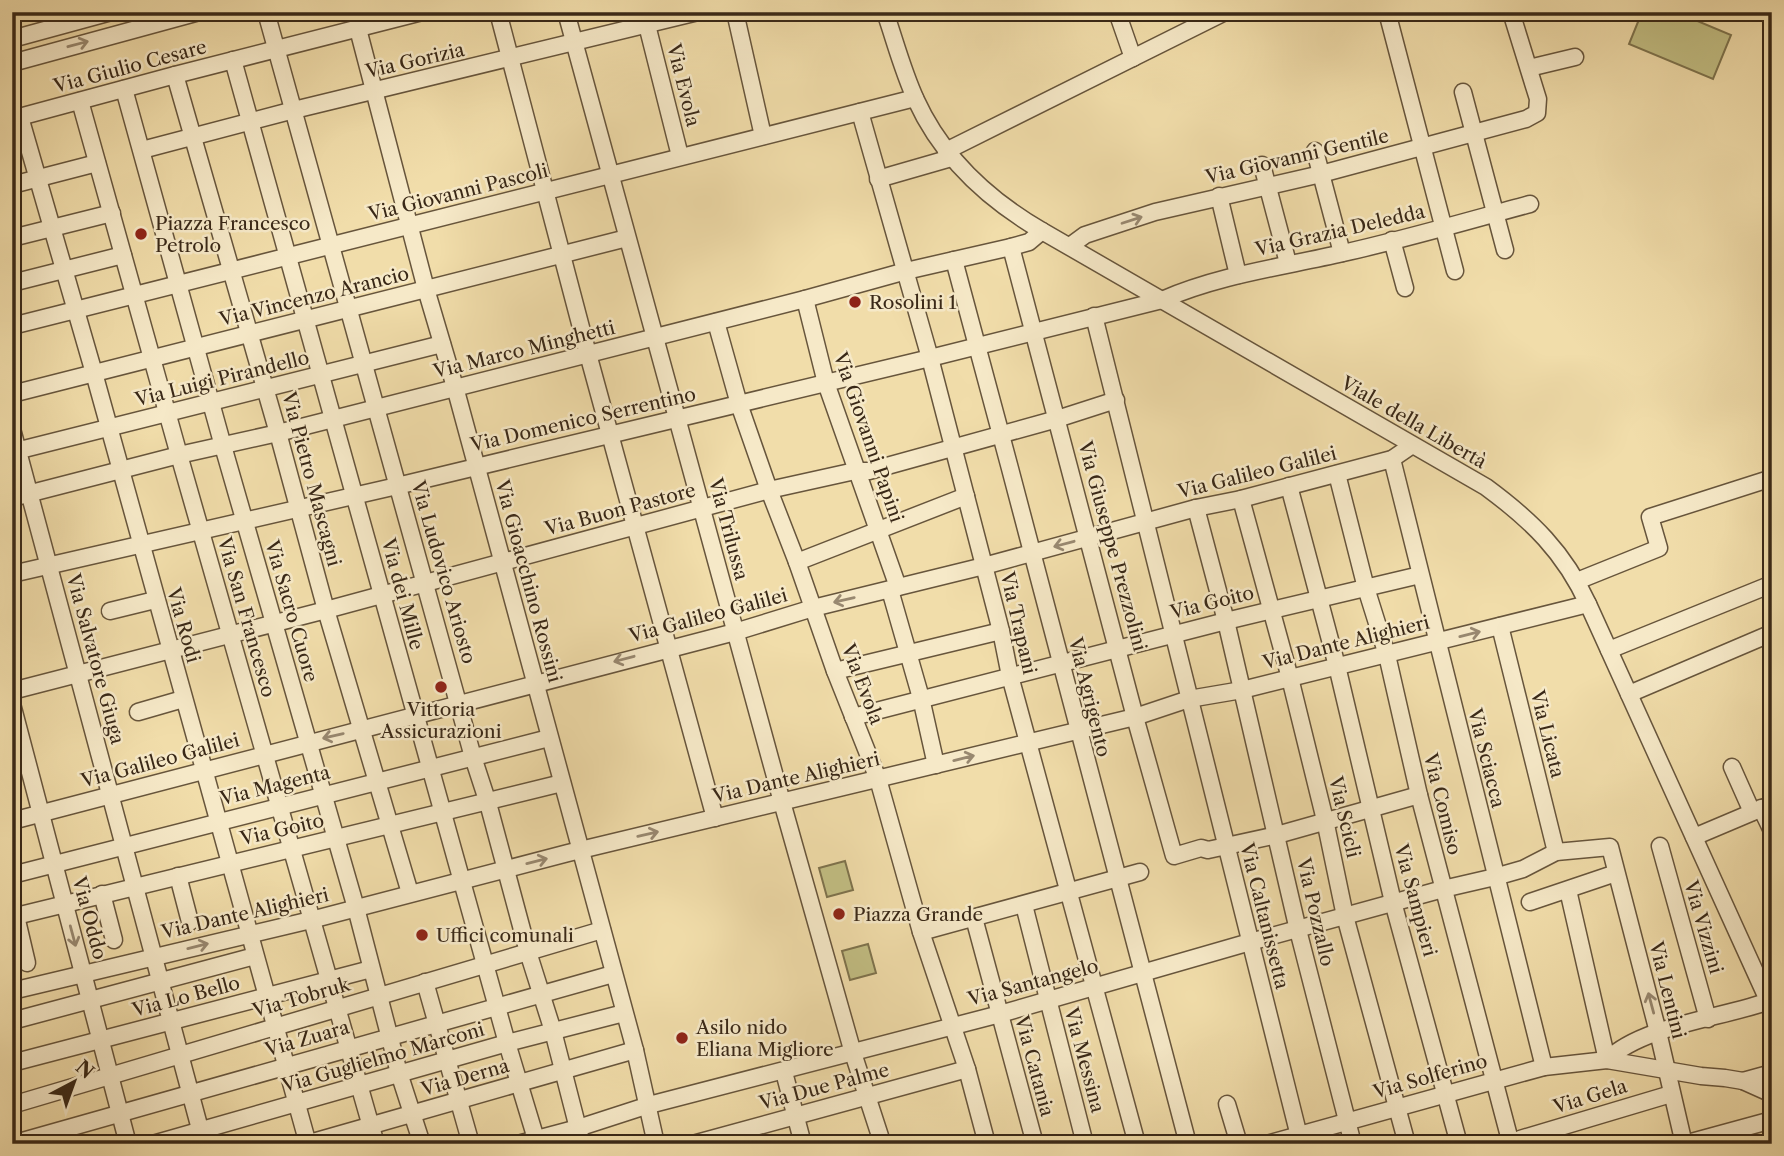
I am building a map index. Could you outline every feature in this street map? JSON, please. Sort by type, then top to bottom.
[{"type":"street","points":[[12,39],[111,12]]},
{"type":"street","points":[[12,62],[198,12]]},
{"type":"street","name":"Via Ludovico Ariosto","points":[[266,12],[473,757],[553,1031],[580,1136]]},
{"type":"street","name":"Via Giulio Cesare","points":[[16,118],[422,12]]},
{"type":"street","points":[[498,12],[667,648],[715,818]]},
{"type":"street","name":"Via Trilussa","points":[[566,12],[782,802],[853,1053],[880,1136]]},
{"type":"street","name":"Via Gorizia","points":[[142,150],[294,110],[698,12]]},
{"type":"street","points":[[735,12],[763,136]]},
{"type":"street","name":"Viale della Libertà","points":[[885,12],[915,98],[949,154],[999,203],[1041,231],[1486,487],[1517,510],[1549,540],[1577,581],[1771,1003]]},
{"type":"street","points":[[1117,12],[1133,58]]},
{"type":"street","points":[[878,179],[949,154],[1225,12]]},
{"type":"street","points":[[1387,12],[1455,271]]},
{"type":"street","points":[[1511,12],[1529,68],[1575,57]]},
{"type":"street","name":"Via Evola","points":[[647,25],[680,156]]},
{"type":"street","name":"Via Gioacchino Rossini","points":[[358,29],[426,289],[635,1050],[656,1144]]},
{"type":"street","name":"Via dei Mille","points":[[233,60],[286,257],[536,1139]]},
{"type":"street","name":"Via Giovanni Gentile","points":[[1070,246],[1085,235],[1155,212],[1219,195],[1321,174],[1526,120],[1537,113],[1538,99],[1529,68]]},
{"type":"street","name":"Via Pietro Mascagni","points":[[175,75],[266,389],[326,610],[410,893]]},
{"type":"street","name":"Via Sacro Cuore","points":[[124,89],[273,624],[356,908],[399,1073],[422,1144]]},
{"type":"street","points":[[1463,92],[1505,250]]},
{"type":"street","name":"Via Giovanni Pascoli","points":[[12,326],[915,98]]},
{"type":"street","name":"Via San Francesco","points":[[80,101],[376,1144]]},
{"type":"street","name":"Via Trapani","points":[[860,112],[930,358],[1001,631],[1010,676],[1137,1144]]},
{"type":"street","name":"Via Rodi","points":[[16,118],[37,178],[94,373],[307,1144]]},
{"type":"street","points":[[1315,151],[1342,253]]},
{"type":"street","points":[[12,185],[97,163]]},
{"type":"street","points":[[1262,165],[1288,263]]},
{"type":"street","points":[[1219,195],[1238,275]]},
{"type":"street","name":"Via Grazia Deledda","points":[[1162,300],[1238,275],[1342,253],[1530,204]]},
{"type":"street","points":[[12,238],[112,213]]},
{"type":"street","name":"Via Marco Minghetti","points":[[12,498],[653,338],[906,271],[1011,247],[1028,242],[1041,231]]},
{"type":"street","name":"Via Vincenzo Arancio","points":[[12,394],[627,238]]},
{"type":"street","points":[[1392,240],[1405,288]]},
{"type":"street","name":"Via Giuseppe Prezzolini","points":[[1011,247],[1174,856],[1201,848],[1225,846]]},
{"type":"street","points":[[12,283],[123,255]]},
{"type":"street","name":"Via Agrigento","points":[[954,260],[1188,1144]]},
{"type":"street","name":"Via Giovanni Papini","points":[[805,299],[825,383],[878,530],[936,765]]},
{"type":"street","name":"Via Domenico Serrentino","points":[[12,574],[397,486],[1162,300]]},
{"type":"street","name":"Via Caltanissetta","points":[[1094,316],[1300,1139]]},
{"type":"street","name":"Via Evola","points":[[716,322],[739,404],[769,490],[835,671],[878,779],[921,932],[967,1069],[987,1144]]},
{"type":"street","name":"Via Luigi Pirandello","points":[[15,451],[442,345]]},
{"type":"street","name":"Via Buon Pastore","points":[[12,691],[425,584],[769,490],[855,471],[869,471],[1116,400]]},
{"type":"street","name":"Via Salvatore Giuga","points":[[12,429],[15,451],[31,494],[202,1137]]},
{"type":"street","name":"Via Galileo Galilei","points":[[12,821],[535,682],[735,632],[813,608],[1337,474],[1392,459],[1411,446]]},
{"type":"street","name":"Via Sciacca","points":[[1392,459],[1544,1067]]},
{"type":"street","name":"Via Comiso","points":[[1337,474],[1366,588],[1387,655],[1443,889],[1494,1080],[1515,1141]]},
{"type":"street","points":[[1577,581],[1660,548],[1650,517],[1772,478]]},
{"type":"street","name":"Via Sampieri","points":[[1289,486],[1337,666],[1393,902],[1459,1144]]},
{"type":"street","points":[[797,562],[966,496]]},
{"type":"street","name":"Via Scicli","points":[[1241,499],[1290,678],[1325,820],[1345,916],[1407,1144]]},
{"type":"street","name":"Via Pozzallo","points":[[1196,508],[1226,621],[1298,930],[1353,1144]]},
{"type":"street","name":"Via Goito","points":[[853,717],[1172,634],[1420,575]]},
{"type":"street","points":[[1609,650],[1772,584]]},
{"type":"street","points":[[110,611],[155,600]]},
{"type":"street","name":"Via Dante Alighieri","points":[[12,990],[311,920],[581,850],[1135,717],[1189,699],[1242,690],[1588,604]]},
{"type":"street","name":"Via Licata","points":[[1500,626],[1556,852]]},
{"type":"street","points":[[835,671],[1001,631]]},
{"type":"street","points":[[1629,694],[1772,633]]},
{"type":"street","points":[[138,712],[183,699]]},
{"type":"street","name":"Via Oddo","points":[[12,704],[128,1144]]},
{"type":"street","name":"Via Magenta","points":[[12,875],[549,738]]},
{"type":"street","points":[[1732,767],[1762,808],[1772,831]]},
{"type":"street","name":"Via Goito","points":[[14,916],[292,848],[390,827],[562,783]]},
{"type":"street","points":[[1225,846],[1277,835],[1419,795]]},
{"type":"street","points":[[1694,837],[1762,808]]},
{"type":"street","name":"Via Vizzini","points":[[1660,846],[1708,1019]]},
{"type":"street","name":"Via Lentini","points":[[1556,852],[1610,848],[1684,1144]]},
{"type":"street","name":"Via Santangelo","points":[[518,1144],[536,1139],[580,1136],[649,1105],[1000,1014],[1393,902],[1495,877],[1523,869],[1556,852]]},
{"type":"street","points":[[921,932],[1068,894],[1140,872]]},
{"type":"street","points":[[1530,902],[1616,873]]},
{"type":"street","points":[[178,876],[190,922]]},
{"type":"street","points":[[1568,890],[1607,1060]]},
{"type":"street","points":[[102,894],[114,940]]},
{"type":"street","name":"Via Messina","points":[[1024,905],[1085,1144]]},
{"type":"street","points":[[14,916],[27,963]]},
{"type":"street","name":"Via Catania","points":[[974,918],[1035,1144]]},
{"type":"street","name":"Via Tobruk","points":[[12,1105],[602,930]]},
{"type":"street","points":[[12,1021],[256,957]]},
{"type":"street","name":"Via Lo Bello","points":[[12,1063],[371,969]]},
{"type":"street","name":"Via Zuara","points":[[12,1144],[614,974]]},
{"type":"street","points":[[425,982],[471,1144]]},
{"type":"street","name":"Via Solferino","points":[[1607,1060],[1618,1049],[1658,1032],[1771,1003]]},
{"type":"street","name":"Via Guglielmo Marconi","points":[[153,1144],[202,1137],[297,1103],[399,1073],[624,1013]]},
{"type":"street","name":"Via Derna","points":[[307,1144],[635,1050]]},
{"type":"street","name":"Via Solferino","points":[[1267,1144],[1300,1139],[1347,1120],[1544,1067],[1607,1060],[1743,1082],[1772,1094]]},
{"type":"street","name":"Via Due Palme","points":[[693,1144],[967,1069]]},
{"type":"street","points":[[784,1072],[803,1144]]},
{"type":"street","points":[[1743,1082],[1772,1073]]},
{"type":"street","name":"Via Gela","points":[[1515,1141],[1671,1094]]},
{"type":"street","points":[[1227,1104],[1239,1144]]},
{"type":"street","points":[[1684,1144],[1772,1120]]},
{"type":"shaded area","points":[[1642,12],[1676,12],[1731,35],[1713,79],[1629,44]]},
{"type":"shaded area","points":[[845,861],[853,890],[827,897],[819,868]]},
{"type":"shaded area","points":[[868,944],[876,973],[850,980],[842,951]]},
{"type":"place","name":"Piazza Francesco Petrolo","points":[[141,234]]},
{"type":"place","name":"Rosolini 1","points":[[855,302]]},
{"type":"place","name":"Vittoria Assicurazioni","points":[[441,687]]},
{"type":"place","name":"Piazza Grande","points":[[839,914]]},
{"type":"place","name":"Uffici comunali","points":[[422,935]]},
{"type":"place","name":"Asilo nido Eliana Migliore","points":[[682,1038]]}]
